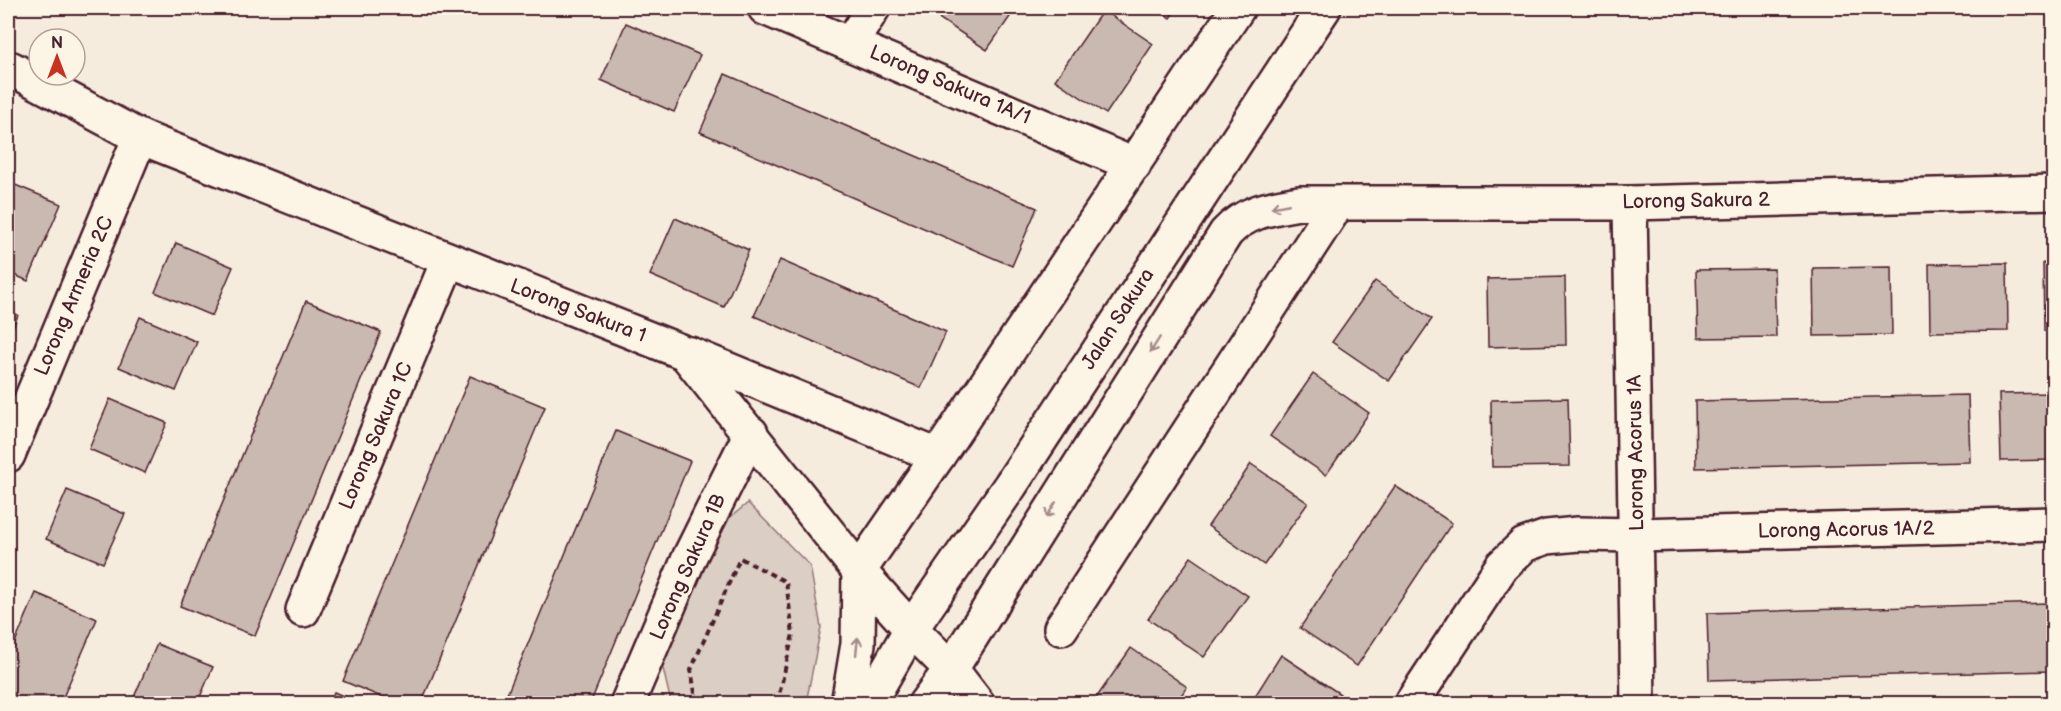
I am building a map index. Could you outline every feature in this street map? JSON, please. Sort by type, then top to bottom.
[{"type":"street","name":"Lorong Sakura 1A/1","points":[[765,8],[1134,165]]},
{"type":"street","points":[[851,43],[873,8]]},
{"type":"street","points":[[848,704],[858,644],[859,571],[1238,8]]},
{"type":"street","name":"Jalan Sakura","points":[[868,704],[911,629],[1010,486],[1323,8]]},
{"type":"street","name":"Lorong Sakura 1","points":[[12,69],[140,137],[448,261],[685,352],[859,571],[951,669],[978,704]]},
{"type":"street","name":"Lorong Armeria 2C","points":[[8,455],[140,137]]},
{"type":"street","name":"Lorong Sakura 2","points":[[1338,203],[1630,203],[2054,192]]},
{"type":"street","points":[[925,704],[951,669],[1226,232],[1238,219],[1266,209],[1299,203],[1338,203]]},
{"type":"street","points":[[1061,628],[1338,203]]},
{"type":"street","name":"Lorong Acorus 1A","points":[[1630,203],[1638,535],[1638,704]]},
{"type":"street","name":"Lorong Sakura 1C","points":[[303,610],[448,261]]},
{"type":"street","points":[[685,352],[938,456]]},
{"type":"street","name":"Lorong Sakura 1B","points":[[627,704],[690,556],[751,433]]},
{"type":"street","name":"Lorong Acorus 1A/2","points":[[1411,704],[1502,566],[1524,544],[1547,537],[1578,534],[1638,535],[2054,524]]},
{"type":"path","points":[[697,704],[691,670],[740,558],[786,582],[793,634],[777,704]]},
{"type":"shaded area","points":[[748,503],[810,566],[821,627],[806,703],[671,703],[662,664],[722,524]]},
{"type":"building","points":[[943,8],[1016,8],[987,50],[937,17]]},
{"type":"building","points":[[1155,8],[1177,8],[1170,18]]},
{"type":"building","points":[[1103,10],[1153,44],[1106,114],[1055,80]]},
{"type":"building","points":[[626,23],[700,55],[674,112],[601,80]]},
{"type":"building","points":[[725,74],[1037,208],[1012,266],[700,132]]},
{"type":"building","points":[[8,182],[61,204],[28,281],[8,272]]},
{"type":"building","points":[[675,218],[749,250],[724,307],[650,275]]},
{"type":"building","points":[[176,243],[233,267],[212,316],[155,292]]},
{"type":"building","points":[[780,260],[946,332],[921,388],[754,316]]},
{"type":"building","points":[[2007,263],[2008,331],[1930,332],[1929,264]]},
{"type":"building","points":[[2043,263],[2054,263],[2054,331],[2044,331]]},
{"type":"building","points":[[1891,267],[1892,335],[1814,336],[1813,268]]},
{"type":"building","points":[[1774,269],[1776,337],[1698,338],[1696,270]]},
{"type":"building","points":[[1565,277],[1566,345],[1488,347],[1487,279]]},
{"type":"building","points":[[1375,281],[1432,319],[1389,381],[1332,342]]},
{"type":"building","points":[[306,301],[381,332],[255,636],[180,606]]},
{"type":"building","points":[[8,310],[18,315],[8,339]]},
{"type":"building","points":[[140,317],[197,342],[176,391],[119,367]]},
{"type":"building","points":[[1313,374],[1369,413],[1326,475],[1270,436]]},
{"type":"building","points":[[470,376],[545,407],[421,704],[398,704],[343,681]]},
{"type":"building","points":[[2054,393],[2054,460],[2001,461],[1999,394]]},
{"type":"building","points":[[1968,395],[1970,462],[1696,468],[1695,401]]},
{"type":"building","points":[[1568,398],[1570,466],[1492,467],[1491,400]]},
{"type":"building","points":[[110,399],[167,423],[145,473],[89,449]]},
{"type":"building","points":[[616,431],[690,461],[590,704],[503,704]]},
{"type":"building","points":[[1251,464],[1308,503],[1264,565],[1208,526]]},
{"type":"building","points":[[1395,486],[1452,523],[1357,666],[1300,628]]},
{"type":"building","points":[[67,490],[125,514],[103,563],[46,539]]},
{"type":"building","points":[[1191,557],[1248,596],[1204,657],[1148,619]]},
{"type":"building","points":[[36,593],[97,619],[60,704],[8,704],[8,659]]},
{"type":"building","points":[[2047,603],[2049,671],[1709,680],[1707,613]]},
{"type":"building","points":[[157,644],[213,667],[197,704],[131,704]]},
{"type":"building","points":[[1131,648],[1187,687],[1175,704],[1092,704]]},
{"type":"building","points":[[1281,655],[1340,694],[1334,704],[1250,704]]},
{"type":"building","points":[[334,692],[362,704],[329,704]]}]
